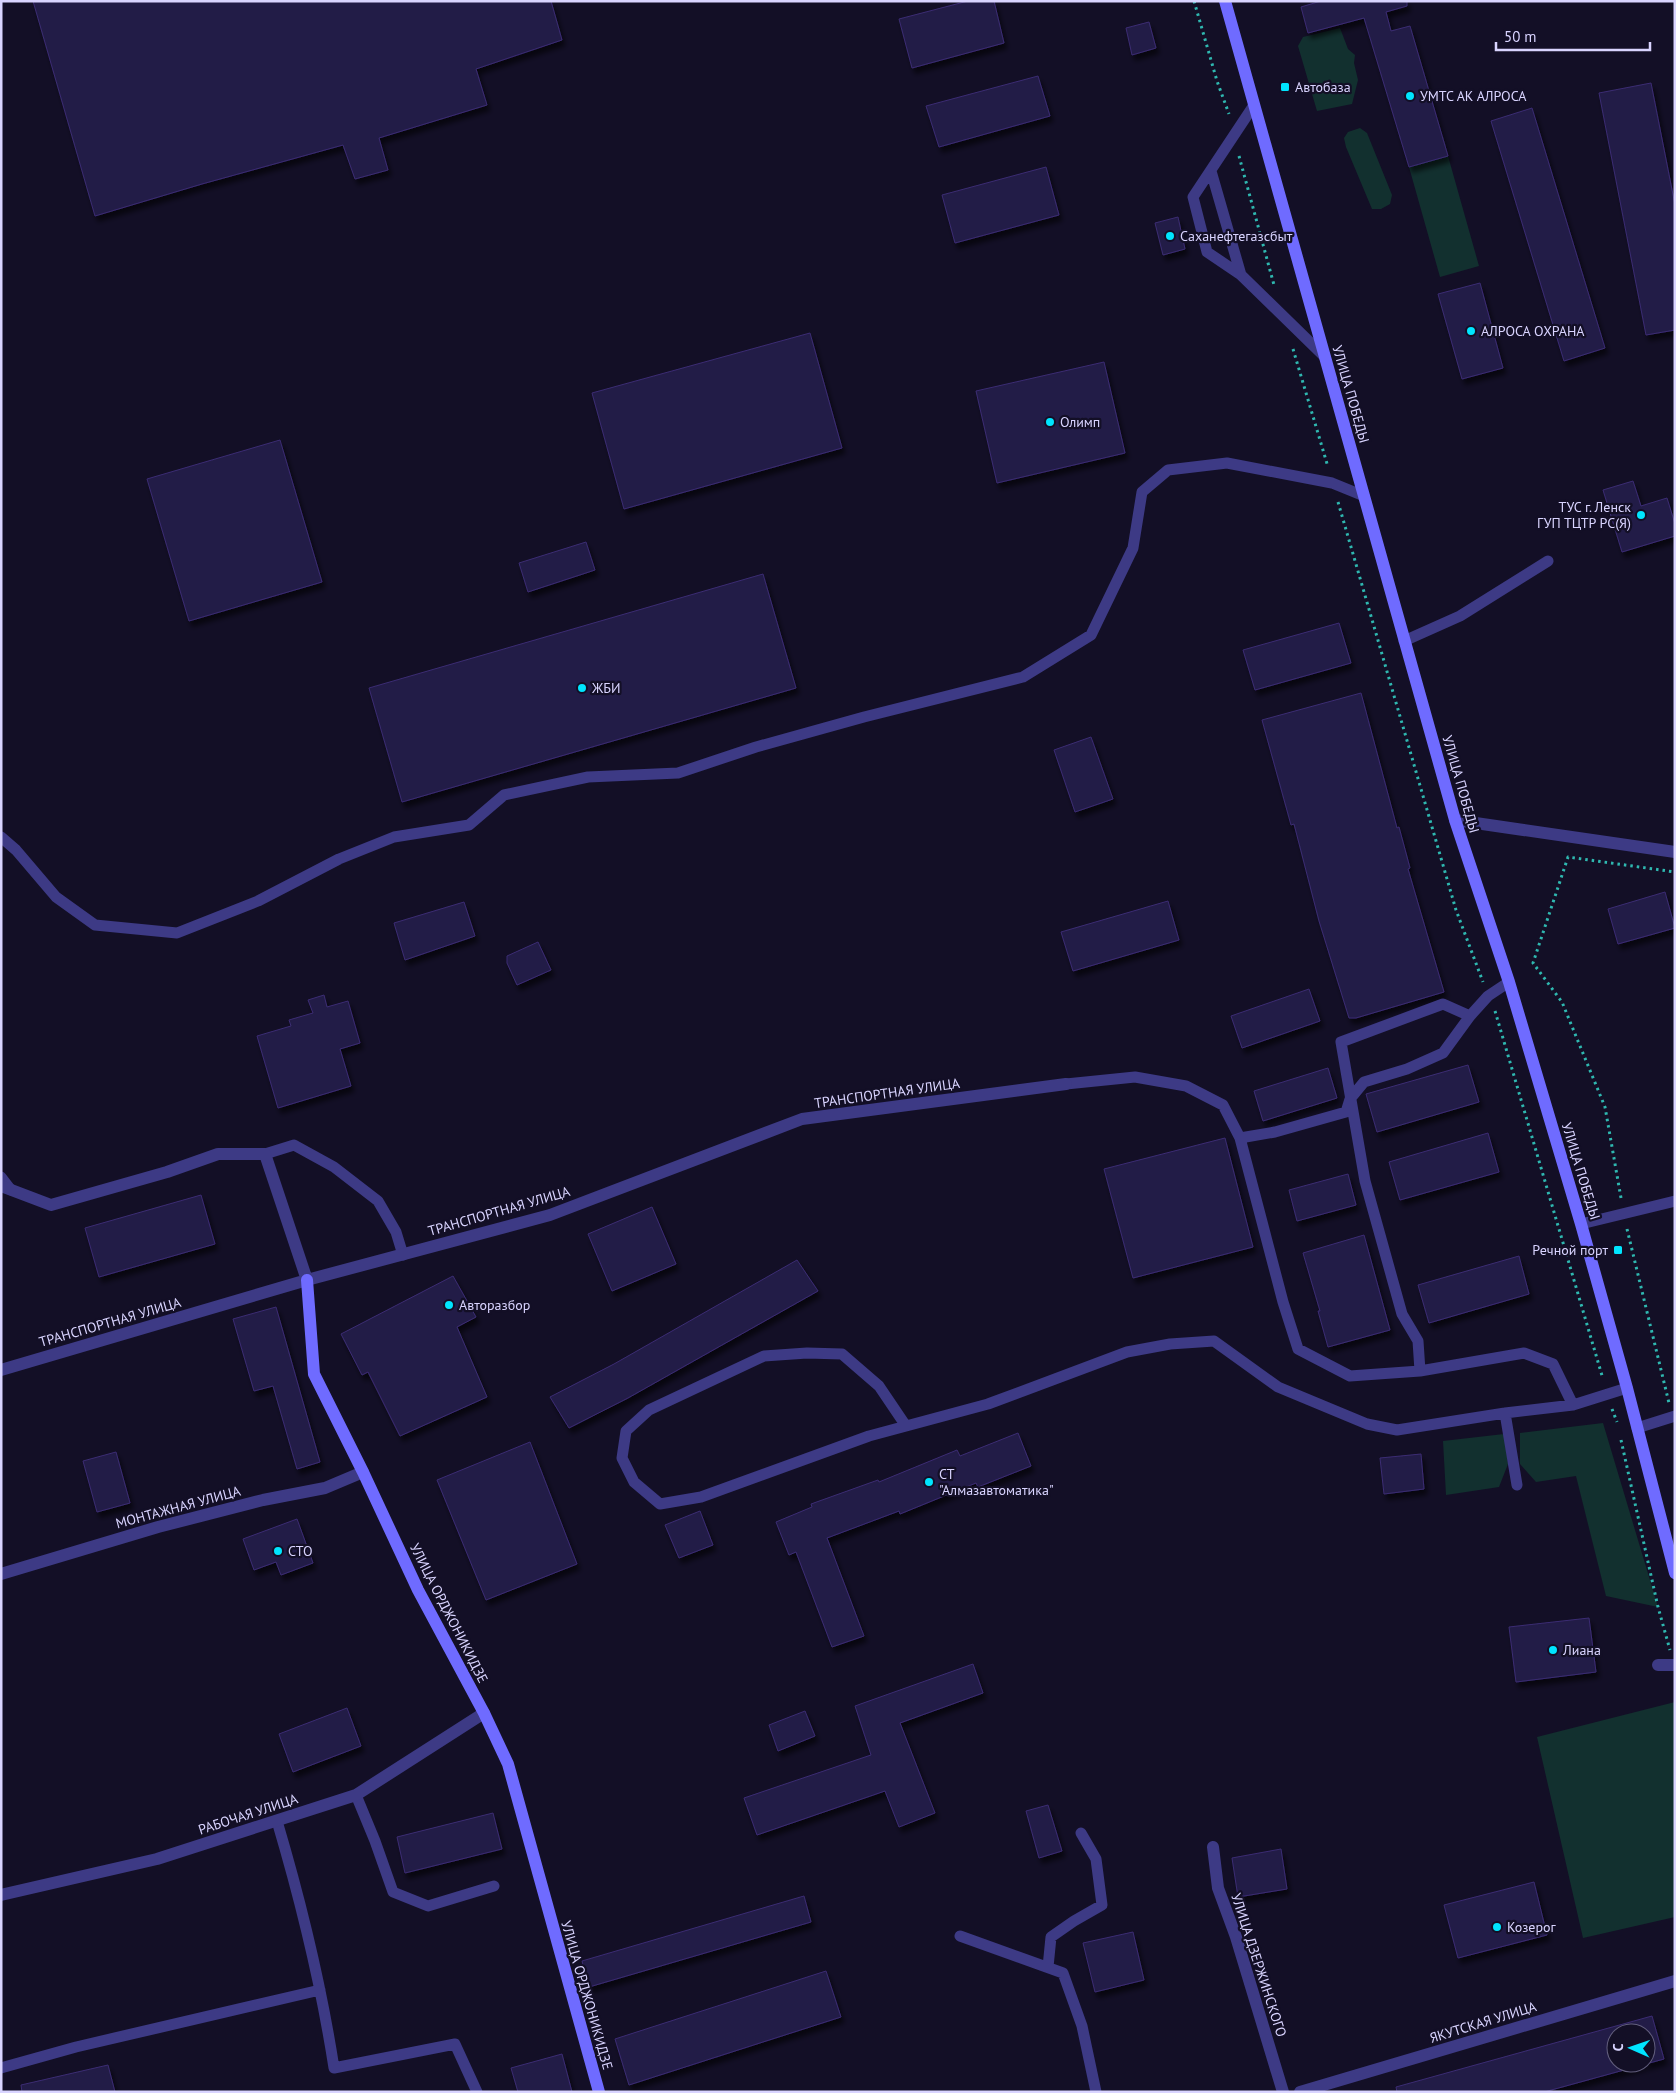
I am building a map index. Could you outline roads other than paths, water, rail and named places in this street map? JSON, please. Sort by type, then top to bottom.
[{"type":"main road","name":"УЛИЦА ПОБЕДЫ","points":[[1225,1],[1455,820],[1509,982],[1581,1224],[1627,1388],[1636,1428],[1670,1540],[1675,1573]]},
{"type":"main road","name":"УЛИЦА ОРДЖОНИКИДЗЕ","points":[[308,1280],[314,1374],[363,1472],[418,1590],[484,1713],[508,1764],[599,2092]]},
{"type":"street","points":[[1455,820],[1675,852]]},
{"type":"street","name":"ТРАНСПОРТНАЯ УЛИЦА","points":[[1,1370],[308,1280],[550,1215],[802,1120],[1066,1084]]},
{"type":"street","points":[[6,1188],[51,1205],[167,1172],[218,1154],[265,1154]]},
{"type":"street","name":"УЛИЦА ОРДЖОНИКИДЗЕ","points":[[265,1154],[308,1280]]},
{"type":"street","name":"МОНТАЖНАЯ УЛИЦА","points":[[1,1574],[158,1527],[263,1500],[325,1488],[363,1472]]},
{"type":"street","points":[[1658,1665],[1675,1665]]},
{"type":"street","name":"РАБОЧАЯ УЛИЦА","points":[[1,1895],[157,1859],[356,1795],[484,1713]]},
{"type":"street","name":"УЛИЦА ДЗЕРЖИНСКОГО","points":[[1213,1847],[1218,1888],[1236,1937],[1283,2092]]},
{"type":"street","name":"ЯКУТСКАЯ УЛИЦА","points":[[1300,2092],[1675,1981]]},
{"type":"lane","points":[[1254,105],[1193,197],[1208,252],[1241,275],[1325,357]]},
{"type":"lane","points":[[1211,171],[1241,275]]},
{"type":"lane","points":[[1,838],[16,850],[56,897],[94,925],[177,933],[258,901],[339,859],[394,837],[469,825],[504,795],[588,776],[678,773],[765,744],[1023,676],[1091,634],[1133,548],[1142,492],[1168,470],[1227,463],[1332,483],[1364,496]]},
{"type":"lane","points":[[1404,641],[1460,616],[1548,562]]},
{"type":"lane","points":[[1240,1138],[1276,1132],[1346,1112],[1350,1099],[1364,1082],[1443,1054],[1470,1016],[1488,996],[1509,982]]},
{"type":"lane","points":[[1420,1371],[1418,1341],[1402,1314],[1365,1181],[1341,1042],[1443,1004],[1470,1016]]},
{"type":"lane","points":[[1066,1084],[1135,1078],[1186,1086],[1223,1105],[1240,1138],[1283,1302],[1298,1349],[1350,1376],[1420,1371],[1524,1353],[1553,1364],[1573,1404]]},
{"type":"lane","points":[[265,1154],[294,1145],[334,1167],[378,1201],[396,1232],[403,1254]]},
{"type":"lane","points":[[1,1177],[6,1188]]},
{"type":"lane","points":[[1581,1224],[1675,1200]]},
{"type":"lane","points":[[906,1426],[879,1386],[842,1354],[807,1353],[764,1356],[648,1410],[626,1431],[622,1458],[634,1482],[660,1504],[701,1496],[869,1436],[988,1404],[1127,1352],[1170,1344],[1214,1341],[1278,1388],[1368,1424],[1397,1430],[1573,1404],[1627,1388]]},
{"type":"lane","points":[[1505,1413],[1517,1484]]},
{"type":"lane","points":[[1636,1428],[1674,1417]]},
{"type":"lane","points":[[356,1795],[393,1892],[428,1906],[494,1886]]},
{"type":"lane","points":[[277,1821],[292,1871],[320,1990],[334,2068],[455,2044],[477,2092]]},
{"type":"lane","points":[[1048,1967],[1051,1937],[1102,1905],[1096,1859],[1081,1833]]},
{"type":"lane","points":[[960,1936],[1063,1973],[1082,2026],[1096,2092]]},
{"type":"lane","points":[[1,2068],[76,2048],[320,1990]]},
{"type":"place","name":"Автобаза","points":[[1285,87]]},
{"type":"place","name":"УМТС АК АЛРОСА","points":[[1410,96]]},
{"type":"place","name":"Саханефтегазсбыт","points":[[1170,236]]},
{"type":"place","name":"АЛРОСА ОХРАНА","points":[[1471,331]]},
{"type":"place","name":"Олимп","points":[[1050,422]]},
{"type":"place","name":"ТУС г. Ленск ГУП ТЦТР РС(Я)","points":[[1641,515]]},
{"type":"place","name":"ЖБИ","points":[[582,688]]},
{"type":"place","name":"Речной порт","points":[[1618,1250]]},
{"type":"place","name":"Авторазбор","points":[[449,1305]]},
{"type":"place","name":"СТ \"Алмазавтоматика\"","points":[[929,1482]]},
{"type":"place","name":"СТО","points":[[278,1551]]},
{"type":"place","name":"Лиана","points":[[1553,1650]]},
{"type":"place","name":"Козерог","points":[[1497,1927]]}]
